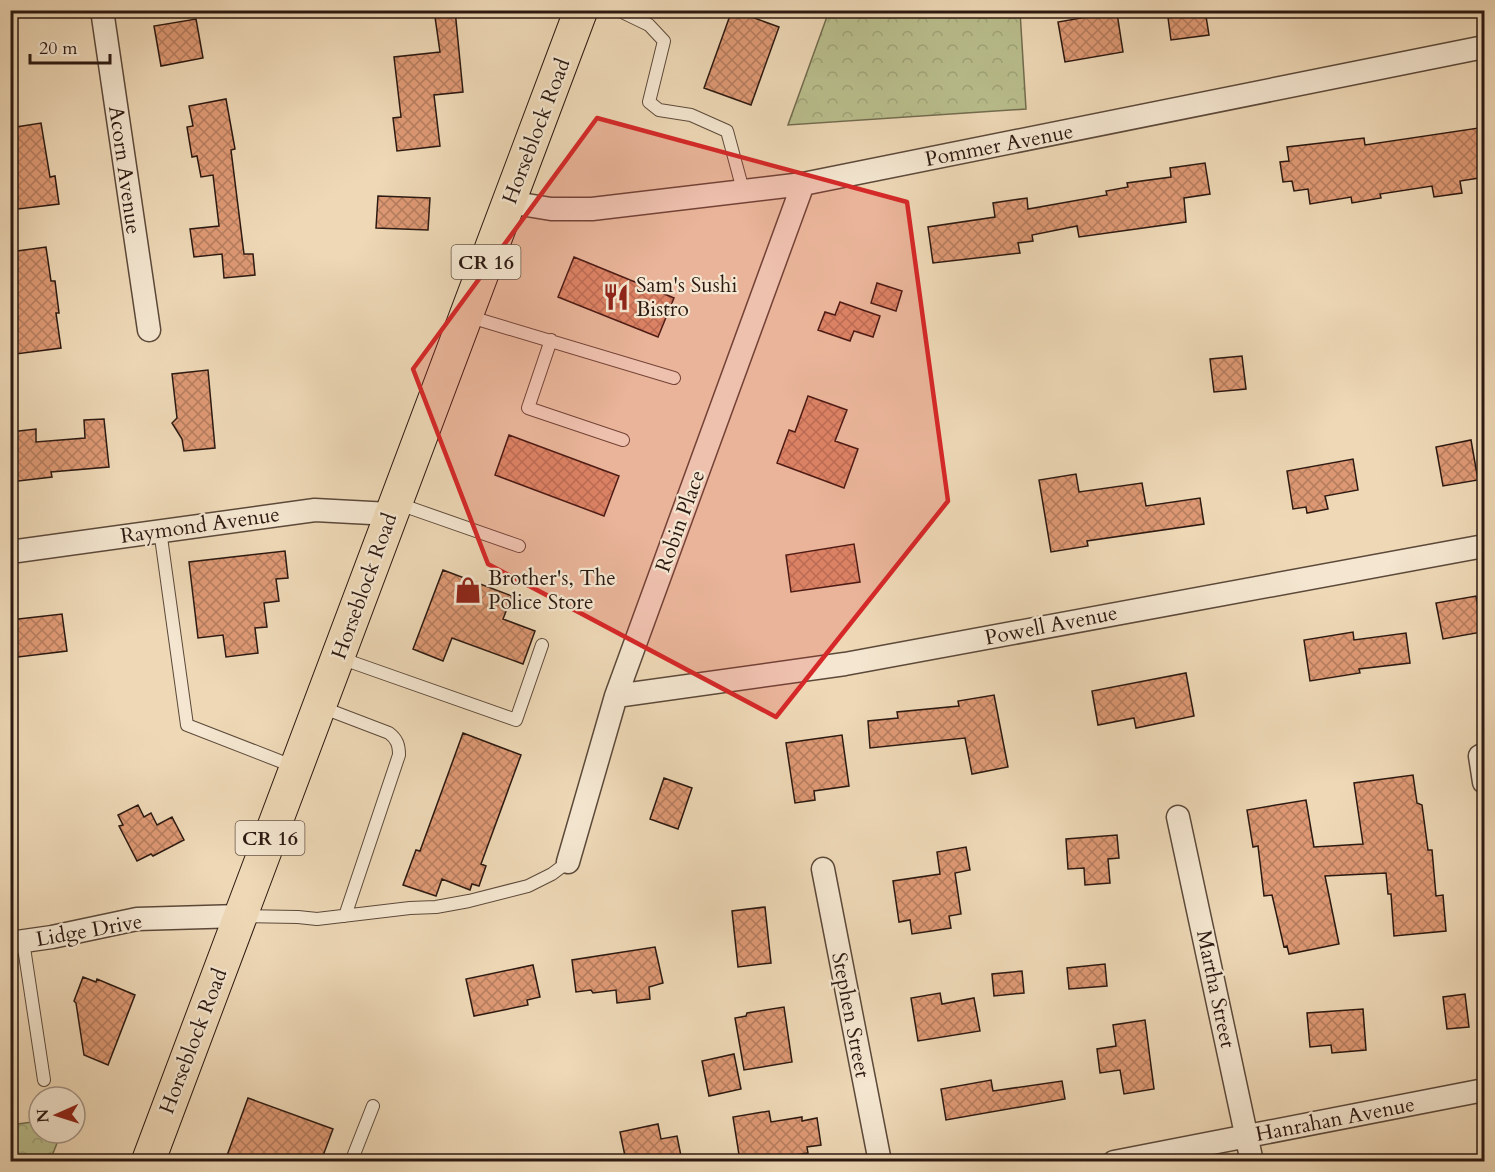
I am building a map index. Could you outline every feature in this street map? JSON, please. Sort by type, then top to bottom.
[{"type":"main road","name":"Horseblock Road","points":[[148,1161],[581,10]]},
{"type":"street","name":"Acorn Avenue","points":[[102,10],[149,330]]},
{"type":"street","name":"Pommer Avenue","points":[[509,202],[552,209],[592,209],[803,184],[1485,48]]},
{"type":"street","name":"Robin Place","points":[[568,862],[616,696],[803,184]]},
{"type":"street","name":"Raymond Avenue","points":[[10,552],[315,510],[393,508]]},
{"type":"street","name":"Powell Avenue","points":[[616,696],[845,664],[1485,546]]},
{"type":"street","points":[[1480,756],[1485,783]]},
{"type":"street","name":"Martha Street","points":[[1179,817],[1252,1161]]},
{"type":"street","name":"Stephen Street","points":[[823,870],[880,1161]]},
{"type":"street","name":"Lidge Drive","points":[[17,942],[52,937],[137,918],[240,916]]},
{"type":"street","name":"Hanrahan Avenue","points":[[1114,1161],[1485,1090]]},
{"type":"lane","points":[[618,10],[649,25],[664,41],[649,102],[659,110],[691,115],[727,131],[742,190]]},
{"type":"lane","points":[[466,315],[674,378]]},
{"type":"lane","points":[[551,340],[528,408],[623,440]]},
{"type":"lane","points":[[393,508],[519,546]]},
{"type":"lane","points":[[160,530],[187,726],[296,768]]},
{"type":"lane","points":[[338,657],[516,720],[542,645]]},
{"type":"lane","points":[[320,707],[389,733],[395,737],[399,749],[345,916]]},
{"type":"lane","points":[[240,916],[298,917],[316,920],[410,908],[436,907],[518,890],[541,880],[568,862]]},
{"type":"lane","points":[[17,942],[44,1080]]},
{"type":"lane","points":[[351,1161],[373,1106]]},
{"type":"highlighted area","points":[[597,118],[907,202],[948,501],[776,717],[488,564],[413,369]]},
{"type":"green space","points":[[829,11],[1020,11],[1026,109],[788,125]]},
{"type":"green space","points":[[27,1123],[27,1145],[56,1145],[50,1161],[11,1161],[11,1125]]},
{"type":"building","points":[[434,10],[455,10],[463,92],[434,95],[440,146],[397,151],[393,118],[401,117],[394,57],[440,52]]},
{"type":"building","points":[[732,10],[779,27],[751,105],[704,88]]},
{"type":"building","points":[[1086,10],[1107,10],[1108,14],[1117,13],[1123,52],[1065,62],[1058,22],[1087,17]]},
{"type":"building","points":[[1167,10],[1205,10],[1209,35],[1171,40]]},
{"type":"building","points":[[196,19],[203,58],[161,66],[154,26]]},
{"type":"building","points":[[226,99],[235,149],[231,150],[244,254],[253,254],[255,275],[224,278],[222,254],[194,257],[190,229],[219,226],[213,175],[201,177],[197,156],[192,157],[187,127],[193,126],[189,106]]},
{"type":"building","points":[[41,123],[50,177],[55,176],[59,204],[10,210],[10,128]]},
{"type":"building","points":[[1485,127],[1485,177],[1460,181],[1462,193],[1434,197],[1432,186],[1380,194],[1381,198],[1352,203],[1351,197],[1310,204],[1308,189],[1294,191],[1292,181],[1283,182],[1280,162],[1289,161],[1287,147],[1364,138],[1365,145]]},
{"type":"building","points":[[1205,163],[1210,194],[1184,198],[1186,222],[1079,237],[1077,226],[1032,235],[1033,241],[1018,243],[1020,253],[933,263],[928,227],[995,217],[993,203],[1027,198],[1028,209],[1107,195],[1106,191],[1128,187],[1127,183],[1171,177],[1170,168]]},
{"type":"building","points":[[378,196],[430,198],[428,230],[376,228]]},
{"type":"building","points":[[46,247],[51,281],[55,281],[59,313],[56,313],[61,348],[16,354],[10,312],[10,252]]},
{"type":"building","name":"Sam's Sushi Bistro","points":[[574,257],[674,298],[658,337],[558,297]]},
{"type":"building","points":[[877,283],[902,291],[896,311],[871,303]]},
{"type":"building","points":[[840,302],[880,316],[873,337],[854,331],[850,341],[818,330],[825,312],[835,315]]},
{"type":"building","points":[[1242,356],[1246,389],[1214,392],[1210,359]]},
{"type":"building","points":[[208,370],[215,448],[184,451],[182,439],[172,423],[177,418],[172,374]]},
{"type":"building","points":[[808,396],[847,410],[835,441],[858,449],[844,488],[777,463],[789,430],[795,432]]},
{"type":"building","points":[[104,419],[109,467],[51,472],[52,477],[10,482],[10,432],[36,429],[36,442],[85,438],[84,420]]},
{"type":"building","points":[[509,435],[619,476],[604,516],[495,475]]},
{"type":"building","points":[[1471,440],[1478,480],[1443,486],[1436,447]]},
{"type":"building","points":[[1353,459],[1358,490],[1325,496],[1328,509],[1307,513],[1306,507],[1293,509],[1287,471]]},
{"type":"building","points":[[1076,474],[1079,492],[1142,483],[1146,506],[1200,498],[1204,524],[1087,541],[1088,546],[1051,552],[1039,480]]},
{"type":"building","points":[[854,544],[860,582],[791,592],[786,555]]},
{"type":"building","points":[[285,551],[288,578],[276,579],[279,601],[264,603],[267,627],[255,628],[258,653],[226,657],[223,635],[198,638],[189,562]]},
{"type":"building","points":[[443,570],[512,596],[503,619],[535,631],[523,664],[452,638],[443,661],[413,649]]},
{"type":"building","points":[[1476,596],[1482,632],[1443,639],[1436,603]]},
{"type":"building","points":[[62,614],[67,651],[10,658],[10,620]]},
{"type":"building","points":[[1353,632],[1354,640],[1406,633],[1410,663],[1359,669],[1360,673],[1310,681],[1304,640]]},
{"type":"building","points":[[1186,673],[1194,716],[1136,728],[1134,718],[1098,725],[1092,691]]},
{"type":"building","points":[[994,695],[1008,767],[972,774],[965,738],[870,748],[868,721],[898,718],[897,712],[959,706],[958,701]]},
{"type":"building","points":[[463,733],[521,755],[481,864],[486,866],[479,886],[472,884],[470,890],[442,879],[436,896],[403,885],[416,850],[420,851]]},
{"type":"building","points":[[842,735],[849,786],[814,791],[815,800],[795,803],[786,743]]},
{"type":"building","points":[[1413,775],[1417,803],[1422,805],[1428,850],[1432,850],[1436,896],[1443,895],[1446,931],[1394,936],[1391,894],[1388,894],[1386,873],[1325,876],[1339,944],[1289,954],[1287,946],[1284,947],[1272,895],[1264,896],[1258,846],[1253,847],[1247,810],[1306,800],[1314,847],[1363,844],[1354,783]]},
{"type":"building","points":[[664,778],[692,788],[678,829],[650,819]]},
{"type":"building","points":[[138,805],[144,817],[151,813],[157,825],[172,817],[184,840],[153,856],[151,854],[137,861],[119,826],[123,825],[118,815]]},
{"type":"building","points":[[1117,835],[1119,858],[1108,859],[1110,883],[1085,885],[1084,868],[1068,869],[1066,839]]},
{"type":"building","points":[[966,847],[970,870],[955,873],[961,914],[949,916],[951,928],[912,934],[910,920],[899,922],[893,881],[940,874],[937,852]]},
{"type":"building","points":[[765,907],[771,963],[738,967],[732,911]]},
{"type":"building","points":[[655,947],[663,983],[649,987],[650,999],[617,1003],[616,990],[593,993],[591,990],[576,992],[572,960]]},
{"type":"building","points":[[1105,964],[1107,986],[1069,989],[1067,968]]},
{"type":"building","points":[[533,965],[540,997],[527,1000],[528,1005],[474,1016],[466,979]]},
{"type":"building","points":[[1022,971],[1024,993],[994,996],[992,974]]},
{"type":"building","points":[[83,977],[96,982],[97,979],[135,995],[108,1065],[84,1055],[74,1001]]},
{"type":"building","points":[[940,993],[942,1004],[974,998],[980,1031],[918,1041],[911,998]]},
{"type":"building","points":[[1465,994],[1469,1027],[1447,1029],[1443,997]]},
{"type":"building","points":[[784,1007],[792,1062],[744,1070],[735,1018],[746,1016],[747,1013]]},
{"type":"building","points":[[1363,1009],[1366,1050],[1332,1053],[1331,1045],[1310,1047],[1307,1013]]},
{"type":"building","points":[[1145,1020],[1154,1089],[1124,1094],[1120,1070],[1100,1073],[1097,1049],[1116,1046],[1113,1025]]},
{"type":"building","points":[[734,1054],[741,1089],[709,1096],[702,1061]]},
{"type":"building","points":[[991,1080],[993,1091],[1062,1081],[1065,1099],[946,1120],[941,1089]]},
{"type":"building","points":[[248,1098],[333,1129],[321,1161],[225,1161]]},
{"type":"building","points":[[769,1111],[771,1122],[802,1117],[802,1121],[817,1118],[821,1145],[807,1147],[808,1153],[740,1161],[733,1117]]},
{"type":"building","points":[[658,1124],[661,1139],[677,1136],[682,1161],[626,1161],[620,1132]]},
{"type":"place","name":"Sam's Sushi Bistro","points":[[616,297]]},
{"type":"place","name":"Brother's, The Police Store","points":[[468,590]]}]
